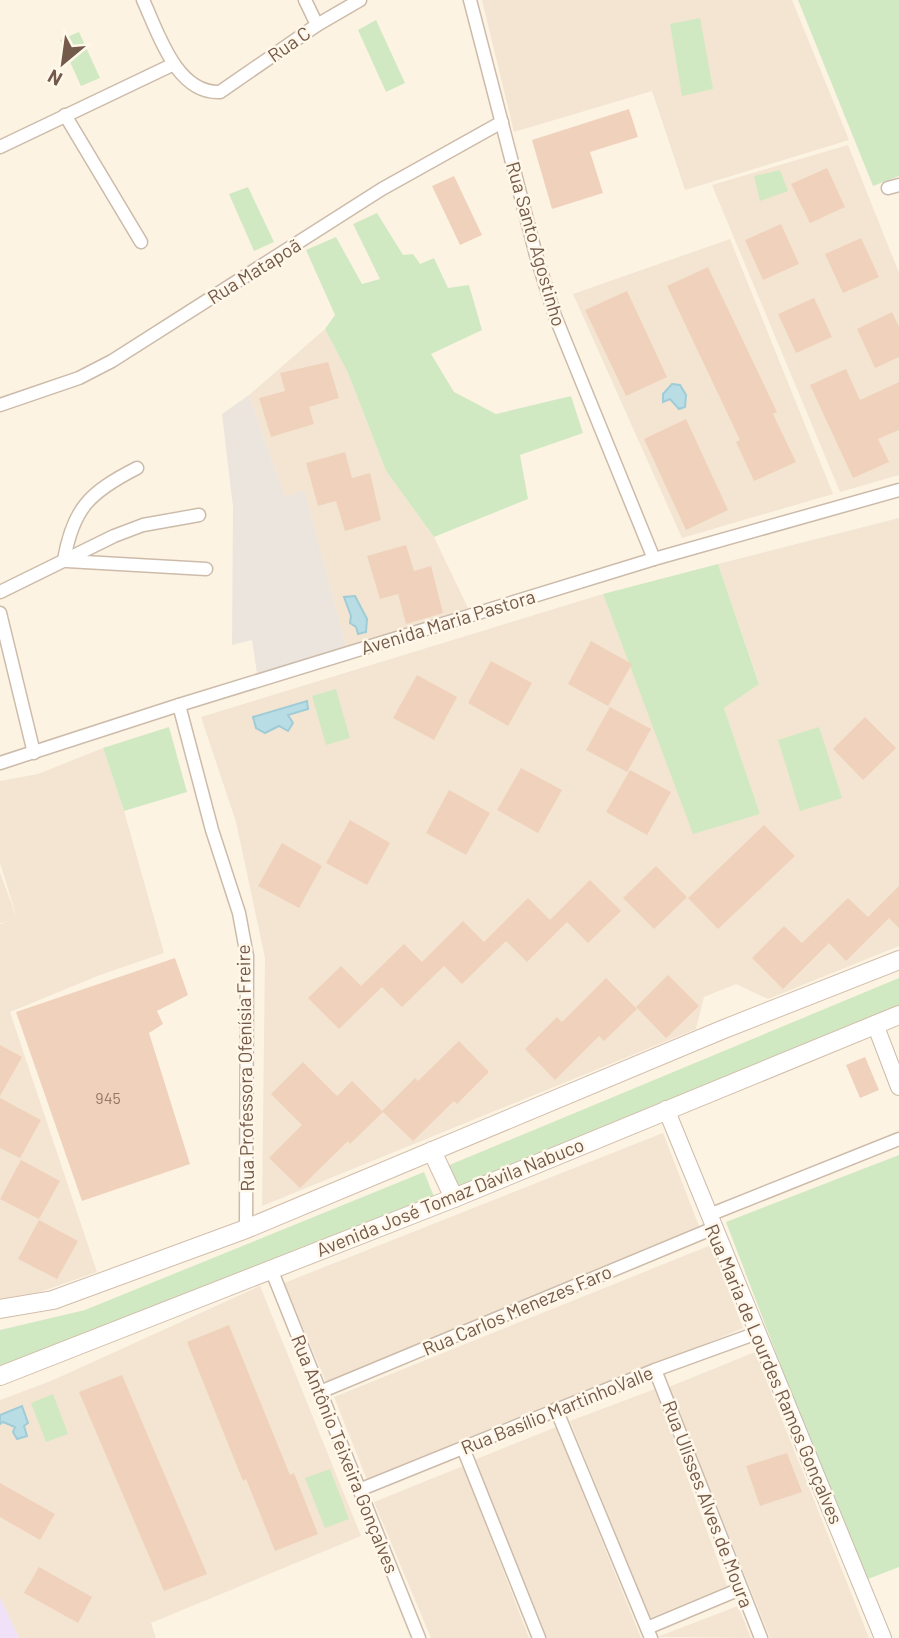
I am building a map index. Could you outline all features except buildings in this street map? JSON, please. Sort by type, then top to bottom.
[{"type":"main road","points":[[6,1304],[53,1300],[246,1229],[724,1029],[899,961]]},
{"type":"main road","name":"Avenida José Tomaz Dávila Nabuco","points":[[0,1376],[454,1198],[899,1015]]},
{"type":"main road","points":[[432,1151],[454,1198]]},
{"type":"street","points":[[0,146],[174,64],[143,0]]},
{"type":"street","points":[[305,0],[317,25]]},
{"type":"street","name":"Rua C","points":[[174,64],[194,86],[209,93],[220,92],[317,25],[360,0]]},
{"type":"street","name":"Rua Santo Agostinho","points":[[470,0],[536,255],[555,316],[654,559]]},
{"type":"street","points":[[65,115],[141,242]]},
{"type":"street","name":"Rua Matapoã","points":[[0,405],[79,379],[112,361],[382,189],[502,122]]},
{"type":"street","points":[[64,560],[69,531],[85,504],[100,490],[137,468]]},
{"type":"street","name":"Avenida Maria Pastora","points":[[0,763],[654,559],[899,490]]},
{"type":"street","points":[[0,592],[114,536],[142,526],[199,514]]},
{"type":"street","points":[[64,560],[206,569]]},
{"type":"street","points":[[0,614],[34,753]]},
{"type":"street","name":"Rua Professora Ofenísia Freire","points":[[179,705],[212,830],[239,913],[247,956],[246,1229]]},
{"type":"street","points":[[876,1024],[899,1087]]},
{"type":"street","name":"Rua Maria de Lourdes Ramos Gonçalves","points":[[666,1109],[883,1638]]},
{"type":"street","name":"Rua Carlos Menezes Faro","points":[[320,1392],[899,1139]]},
{"type":"street","name":"Rua Antônio Teixeira Gonçalves","points":[[271,1269],[419,1638]]},
{"type":"street","name":"Rua Basílio MartinhoValle","points":[[359,1490],[556,1409],[757,1333]]},
{"type":"street","name":"Rua Ulisses Alves de Moura","points":[[655,1370],[761,1638]]},
{"type":"street","points":[[556,1409],[649,1633],[740,1589]]},
{"type":"street","points":[[463,1448],[539,1638]]},
{"type":"shaded area","points":[[482,0],[792,0],[849,140],[685,190],[652,91],[514,132]]},
{"type":"shaded area","points":[[848,145],[899,273],[899,475],[840,492],[712,185]]},
{"type":"shaded area","points":[[730,239],[833,494],[682,538],[573,294]]},
{"type":"shaded area","points":[[325,329],[348,373],[386,471],[434,537],[468,608],[347,649],[304,491],[285,497],[249,395]]},
{"type":"shaded area","points":[[249,395],[285,497],[304,490],[347,649],[257,673],[252,640],[232,645],[233,507],[222,414]]},
{"type":"shaded area","points":[[899,518],[899,946],[768,999],[736,984],[704,997],[696,1029],[262,1206],[265,958],[236,822],[201,717],[603,594],[694,833],[760,814],[724,708],[759,683],[718,564]]},
{"type":"shaded area","points":[[103,748],[124,811],[164,953],[100,975],[10,1012],[97,1272],[34,1294],[0,1299],[0,924],[9,921],[0,923],[0,873],[17,918],[0,863],[0,781],[38,774]]},
{"type":"shaded area","points":[[663,1133],[699,1226],[326,1382],[284,1283]]},
{"type":"shaded area","points":[[711,1245],[743,1328],[370,1487],[334,1397]]},
{"type":"shaded area","points":[[260,1286],[361,1536],[151,1623],[156,1638],[19,1638],[0,1598],[0,1400],[51,1381]]},
{"type":"shaded area","points":[[755,1352],[869,1638],[770,1638],[669,1387]]},
{"type":"shaded area","points":[[655,1389],[727,1586],[650,1618],[570,1421]]},
{"type":"shaded area","points":[[556,1427],[641,1638],[544,1638],[474,1460]]},
{"type":"shaded area","points":[[463,1466],[529,1638],[431,1638],[374,1502]]},
{"type":"shaded area","points":[[0,1598],[19,1638],[0,1638]]},
{"type":"shaded area","points":[[738,1606],[751,1638],[657,1637]]},
{"type":"green space","points":[[798,0],[899,0],[899,176],[873,186]]},
{"type":"green space","points":[[700,18],[713,89],[682,96],[670,24]]},
{"type":"green space","points":[[376,20],[405,83],[386,92],[358,30]]},
{"type":"green space","points":[[79,32],[100,78],[81,86],[60,40]]},
{"type":"green space","points":[[780,170],[788,191],[760,201],[754,176]]},
{"type":"green space","points":[[248,187],[274,242],[254,251],[229,194]]},
{"type":"green space","points":[[377,213],[403,255],[413,254],[420,264],[434,258],[448,288],[469,285],[482,330],[431,354],[454,392],[496,414],[571,396],[583,433],[520,455],[528,499],[434,537],[386,471],[348,373],[325,329],[335,315],[306,250],[336,237],[362,284],[380,279],[353,224]]},
{"type":"green space","points":[[718,564],[759,684],[724,708],[760,814],[693,834],[603,594]]},
{"type":"green space","points":[[336,689],[350,738],[326,745],[312,696]]},
{"type":"green space","points":[[169,727],[187,792],[124,811],[103,748]]},
{"type":"green space","points":[[819,727],[842,798],[800,811],[778,740]]},
{"type":"green space","points":[[899,978],[899,1005],[459,1190],[447,1166]]},
{"type":"green space","points":[[899,1155],[899,1567],[863,1581],[726,1222]]},
{"type":"green space","points":[[424,1172],[435,1199],[0,1372],[0,1330],[85,1310]]},
{"type":"green space","points":[[53,1394],[68,1434],[46,1442],[31,1403]]},
{"type":"green space","points":[[330,1469],[349,1519],[325,1528],[305,1478]]},
{"type":"water","points":[[672,384],[680,385],[686,395],[685,407],[679,409],[670,399],[663,402],[663,394]]},
{"type":"water","points":[[355,596],[367,619],[366,632],[358,634],[356,627],[350,623],[351,616],[344,597]]},
{"type":"water","points":[[307,701],[308,709],[288,715],[293,723],[288,731],[279,726],[265,733],[256,728],[253,717]]},
{"type":"water","points":[[22,1406],[28,1423],[24,1426],[27,1436],[17,1439],[13,1432],[15,1427],[3,1422],[0,1424],[0,1415]]}]
